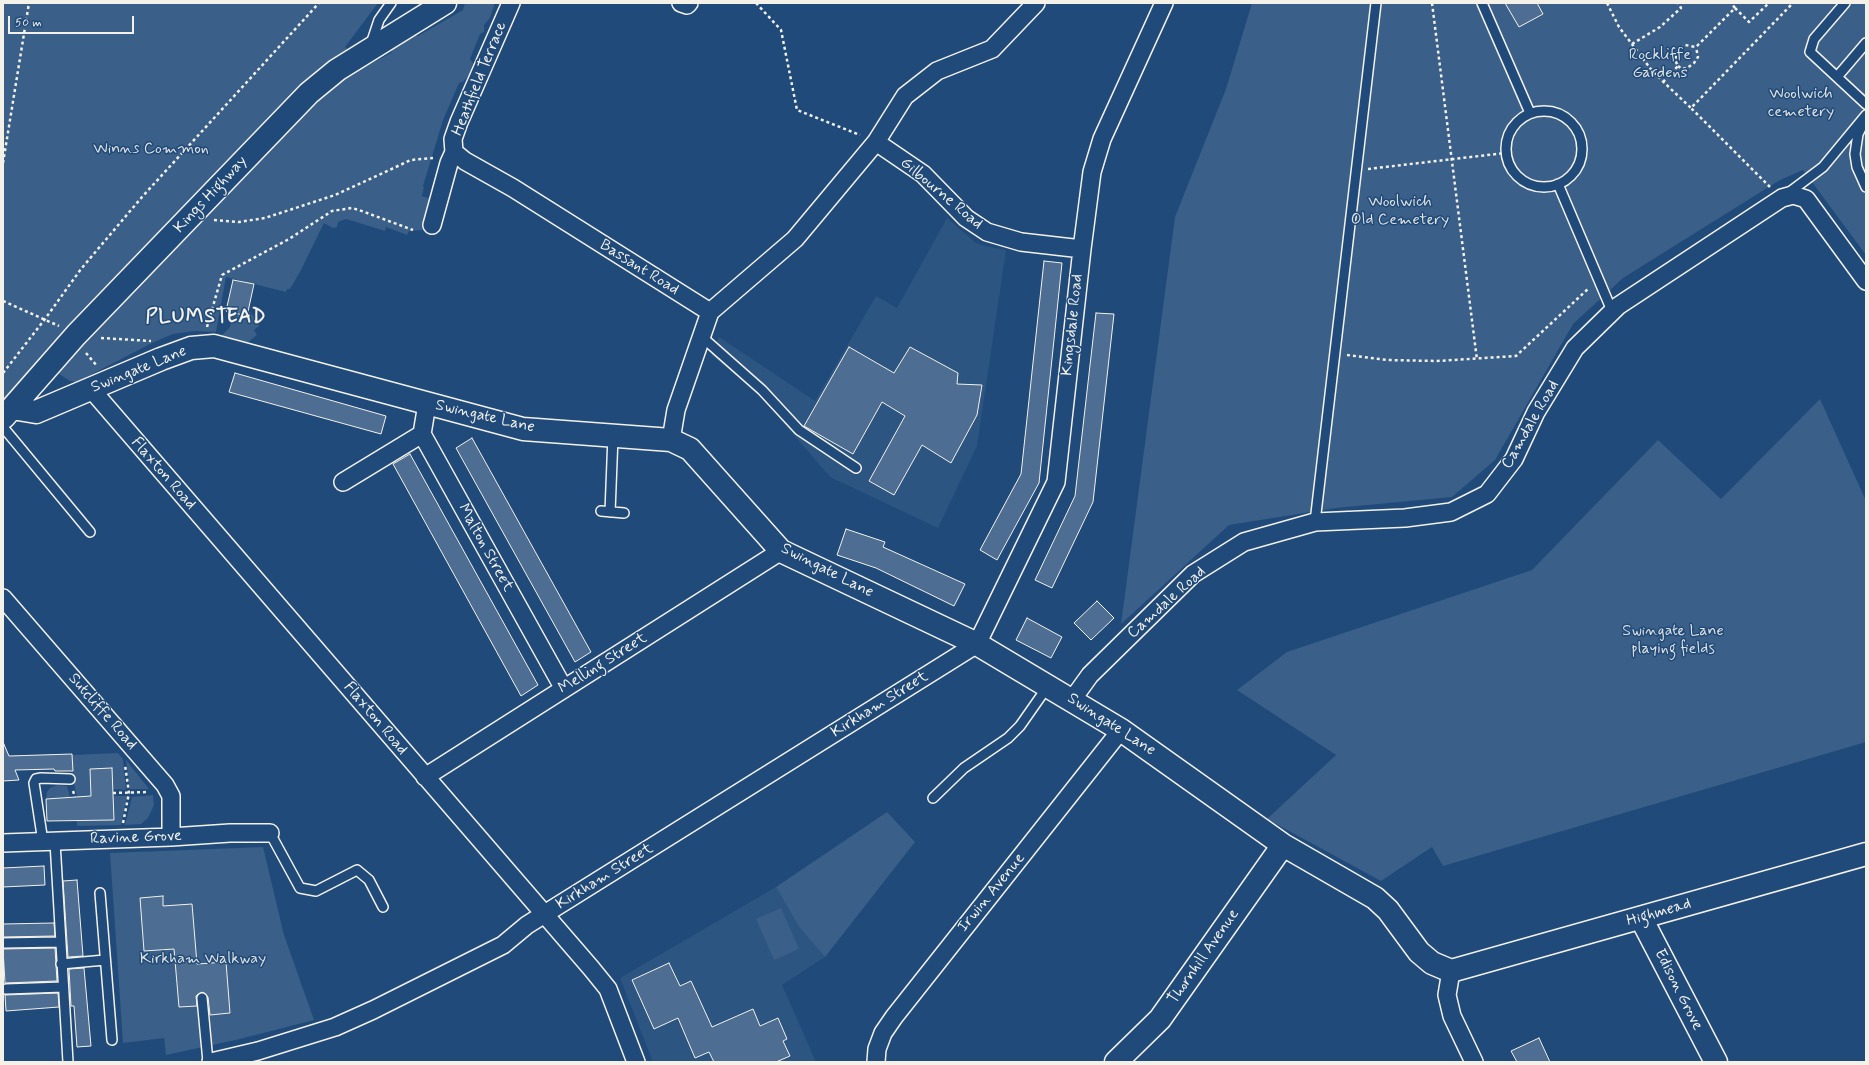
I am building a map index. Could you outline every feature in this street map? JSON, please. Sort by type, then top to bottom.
[{"type":"street","name":"Kings Highway","points":[[6,417],[76,335],[284,117],[309,93],[337,70],[445,3]]},
{"type":"street","name":"Heathfield Terrace","points":[[432,226],[449,163],[454,152],[453,139],[459,122],[511,3]]},
{"type":"street","points":[[681,3],[687,5],[689,3]]},
{"type":"street","points":[[671,440],[676,410],[710,312],[795,239],[876,142],[906,96],[937,72],[992,49],[1036,3]]},
{"type":"street","name":"Kingsdale Road","points":[[977,644],[1056,482],[1092,172],[1102,140],[1164,3]]},
{"type":"street","name":"Gilbourne Road","points":[[876,142],[923,174],[966,218],[987,232],[1021,242],[1082,249]]},
{"type":"street","name":"Bassant Road","points":[[454,152],[465,161],[513,188],[710,312]]},
{"type":"street","points":[[1782,198],[1793,195],[1806,199],[1866,281]]},
{"type":"street","name":"Camdale Road","points":[[1072,700],[1090,675],[1193,574],[1244,542],[1315,522],[1405,518],[1451,512],[1487,494],[1514,459],[1536,412],[1575,348],[1612,311],[1782,198]]},
{"type":"street","name":"Swingate Lane","points":[[6,417],[36,412],[97,380],[191,348],[214,346],[523,429],[671,440],[690,449],[781,551],[977,644],[1049,685],[1121,730],[1283,845],[1376,898],[1388,910],[1419,952],[1432,963],[1451,971]]},
{"type":"street","name":"Flaxton Road","points":[[97,380],[425,777],[545,914],[608,989],[636,1062]]},
{"type":"street","points":[[343,482],[422,434],[427,404]]},
{"type":"street","name":"Malton Street","points":[[422,434],[564,689]]},
{"type":"street","name":"Melling Street","points":[[425,777],[781,551]]},
{"type":"street","name":"Sutcliffe Road","points":[[3,598],[165,784],[171,796],[171,837]]},
{"type":"street","name":"Kirkham Street","points":[[210,1062],[293,1041],[335,1027],[373,1010],[504,945],[527,925],[977,644]]},
{"type":"street","name":"Irwin Avenue","points":[[876,1062],[877,1049],[883,1033],[894,1017],[1121,730]]},
{"type":"street","name":"Ravine Grove","points":[[3,843],[171,837],[230,833],[270,833]]},
{"type":"street","name":"Thornhill Avenue","points":[[1116,1062],[1160,1019],[1283,845]]},
{"type":"street","name":"Highmead","points":[[1451,971],[1866,854]]},
{"type":"street","name":"Edison Grove","points":[[1641,918],[1716,1062]]},
{"type":"street","points":[[1451,971],[1448,995],[1452,1016],[1474,1062]]},
{"type":"lane","points":[[369,50],[379,20],[391,3]]},
{"type":"lane","points":[[1315,522],[1376,3]]},
{"type":"lane","points":[[1482,3],[1530,113]]},
{"type":"lane","points":[[1845,3],[1814,39],[1810,52],[1866,104]]},
{"type":"lane","points":[[1837,77],[1866,43]]},
{"type":"lane","points":[[1542,110],[1555,112],[1566,118],[1575,127],[1581,138],[1582,151],[1580,163],[1573,174],[1551,187],[1538,187],[1526,184],[1512,171],[1505,153],[1506,141],[1510,129],[1519,119],[1530,113],[1542,110]]},
{"type":"lane","points":[[1782,198],[1824,167],[1866,116]]},
{"type":"lane","points":[[1866,116],[1858,134],[1855,154],[1857,167],[1866,187]]},
{"type":"lane","points":[[1558,184],[1600,279],[1612,311]]},
{"type":"lane","points":[[701,336],[762,390],[799,430],[856,468]]},
{"type":"lane","points":[[6,417],[90,532]]},
{"type":"lane","points":[[613,436],[605,512],[624,513]]},
{"type":"lane","points":[[933,798],[964,768],[1008,738],[1020,726],[1049,685]]},
{"type":"lane","points":[[68,1062],[60,942],[49,842],[34,783],[36,779],[41,778],[70,779]]},
{"type":"lane","points":[[270,833],[300,888],[316,891],[357,870],[369,880],[383,907]]},
{"type":"lane","points":[[100,893],[104,960],[112,1040]]},
{"type":"lane","points":[[3,943],[60,942]]},
{"type":"lane","points":[[61,964],[104,960]]},
{"type":"lane","points":[[6,989],[63,987]]},
{"type":"lane","points":[[202,998],[210,1062]]},
{"type":"path","points":[[3,163],[29,3]]},
{"type":"path","points":[[3,373],[45,319],[81,269],[142,197],[319,3]]},
{"type":"path","points":[[756,3],[781,30],[797,110],[876,142]]},
{"type":"path","points":[[1432,3],[1453,160],[1477,360]]},
{"type":"path","points":[[1607,3],[1619,27],[1653,72],[1782,198]]},
{"type":"path","points":[[1632,44],[1660,27],[1680,8],[1678,3]]},
{"type":"path","points":[[1731,3],[1749,22],[1768,3]]},
{"type":"path","points":[[1691,108],[1793,3]]},
{"type":"path","points":[[1696,47],[1735,8]]},
{"type":"path","points":[[1685,45],[1696,47],[1698,57],[1694,63],[1687,68],[1682,69],[1678,66],[1675,60],[1678,52],[1685,45]]},
{"type":"path","points":[[1663,82],[1678,66]]},
{"type":"path","points":[[1357,170],[1505,153]]},
{"type":"path","points":[[212,219],[239,222],[265,218],[335,195],[411,160],[434,158]]},
{"type":"path","points":[[205,334],[222,275],[289,239],[332,211],[352,208],[413,230]]},
{"type":"path","points":[[1335,354],[1394,360],[1437,361],[1477,360],[1516,356],[1600,279]]},
{"type":"path","points":[[3,301],[64,328]]},
{"type":"path","points":[[94,337],[157,342]]},
{"type":"path","points":[[83,350],[97,380]]},
{"type":"path","points":[[122,828],[129,793],[124,758]]},
{"type":"path","points":[[113,793],[156,792]]},
{"type":"shaded area","points":[[947,218],[976,243],[1006,250],[977,446],[938,528],[830,477],[757,392],[711,355],[719,337],[815,401],[876,296],[897,308]]},
{"type":"shaded area","points":[[776,887],[799,927],[825,957],[782,985],[816,1062],[653,1062],[620,978]]},
{"type":"green space","name":"Winns Common","points":[[3,3],[378,3],[345,47],[365,67],[391,53],[393,48],[401,44],[404,40],[416,35],[418,36],[463,10],[465,3],[494,3],[494,6],[490,18],[484,25],[484,32],[480,34],[470,59],[473,63],[469,75],[463,82],[459,83],[443,120],[423,186],[422,196],[431,199],[431,222],[422,230],[409,231],[407,235],[386,227],[385,231],[346,219],[338,222],[337,227],[333,228],[324,223],[301,270],[290,289],[287,289],[286,292],[226,277],[216,332],[195,331],[173,334],[152,343],[77,382],[70,381],[39,361],[3,400]]},
{"type":"green space","name":"Woolwich Old Cemetery","points":[[1252,3],[1866,3],[1866,255],[1803,170],[1780,180],[1623,278],[1573,324],[1495,460],[1452,497],[1336,508],[1229,525],[1121,624],[1175,217],[1226,89]]},
{"type":"green space","points":[[243,311],[250,312],[259,322],[259,326],[254,330],[257,335],[246,344],[221,340],[223,334],[230,327],[231,320],[234,315]]},
{"type":"green space","name":"Swingate Lane playing fields","points":[[1820,399],[1866,501],[1866,742],[1443,866],[1432,847],[1381,881],[1267,819],[1336,755],[1237,690],[1287,652],[1532,570],[1658,440],[1721,499]]},
{"type":"green space","points":[[118,753],[123,759],[126,790],[113,789],[112,768],[90,769],[91,796],[77,797],[73,779],[72,755]]},
{"type":"green space","points":[[126,760],[149,789],[130,789]]},
{"type":"green space","points":[[57,785],[67,786],[70,797],[46,799],[47,792],[50,788]]},
{"type":"green space","points":[[153,795],[154,805],[148,818],[141,824],[125,825],[132,797]]},
{"type":"green space","points":[[113,796],[127,796],[121,825],[77,826],[77,821],[114,820]]},
{"type":"green space","points":[[887,812],[915,842],[825,957],[799,927],[776,887]]},
{"type":"green space","name":"Kirkham Walkway","points":[[263,847],[284,935],[314,1020],[240,1039],[166,1055],[164,1038],[123,1043],[110,853]]},
{"type":"green space","points":[[781,908],[799,949],[774,960],[756,919]]},
{"type":"building","points":[[1505,3],[1537,3],[1543,14],[1519,27]]},
{"type":"building","points":[[1044,261],[1062,263],[1039,483],[997,560],[980,550],[1021,474]]},
{"type":"building","points":[[233,280],[254,284],[247,316],[226,311]]},
{"type":"building","points":[[1096,313],[1114,314],[1093,502],[1052,588],[1035,580],[1075,496]]},
{"type":"building","points":[[849,347],[894,373],[910,347],[958,373],[957,384],[982,385],[977,415],[951,463],[922,445],[894,495],[869,481],[905,416],[882,402],[853,454],[804,426]]},
{"type":"building","points":[[235,373],[386,416],[381,434],[229,392]]},
{"type":"building","points":[[472,438],[591,652],[575,662],[456,448]]},
{"type":"building","points":[[410,454],[538,685],[521,696],[393,464]]},
{"type":"building","points":[[846,529],[885,542],[883,547],[965,584],[954,606],[876,568],[837,555]]},
{"type":"building","points":[[1097,601],[1114,618],[1091,640],[1074,623]]},
{"type":"building","points":[[1027,618],[1062,637],[1051,658],[1016,640]]},
{"type":"building","points":[[3,742],[9,756],[72,754],[73,771],[55,771],[54,769],[15,770],[19,780],[3,781]]},
{"type":"building","points":[[112,768],[114,820],[47,821],[46,799],[91,796],[90,769]]},
{"type":"building","points":[[44,866],[45,885],[3,887],[3,868]]},
{"type":"building","points":[[77,880],[83,956],[68,957],[63,881]]},
{"type":"building","points":[[163,896],[163,906],[192,904],[197,964],[226,962],[230,1013],[210,1015],[208,997],[202,992],[196,996],[197,1006],[179,1007],[174,949],[144,951],[140,898]]},
{"type":"building","points":[[54,923],[55,936],[3,937],[3,924]]},
{"type":"building","points":[[55,948],[57,981],[5,983],[3,949]]},
{"type":"building","points":[[669,963],[680,986],[691,981],[712,1027],[753,1009],[760,1026],[778,1018],[787,1039],[783,1041],[790,1056],[776,1062],[714,1062],[709,1052],[695,1058],[678,1018],[654,1029],[632,980]]},
{"type":"building","points":[[84,968],[91,1046],[77,1047],[74,1006],[71,1006],[69,969]]},
{"type":"building","points":[[58,993],[59,1007],[6,1011],[5,995]]},
{"type":"building","points":[[1539,1038],[1550,1062],[1517,1062],[1511,1051]]},
{"type":"district","name":"PLUMSTEAD","points":[[206,318]]},
{"type":"park label","name":"Rockliffe Gardens","points":[[1660,65]]},
{"type":"park label","name":"Woolwich cemetery","points":[[1801,104]]}]
